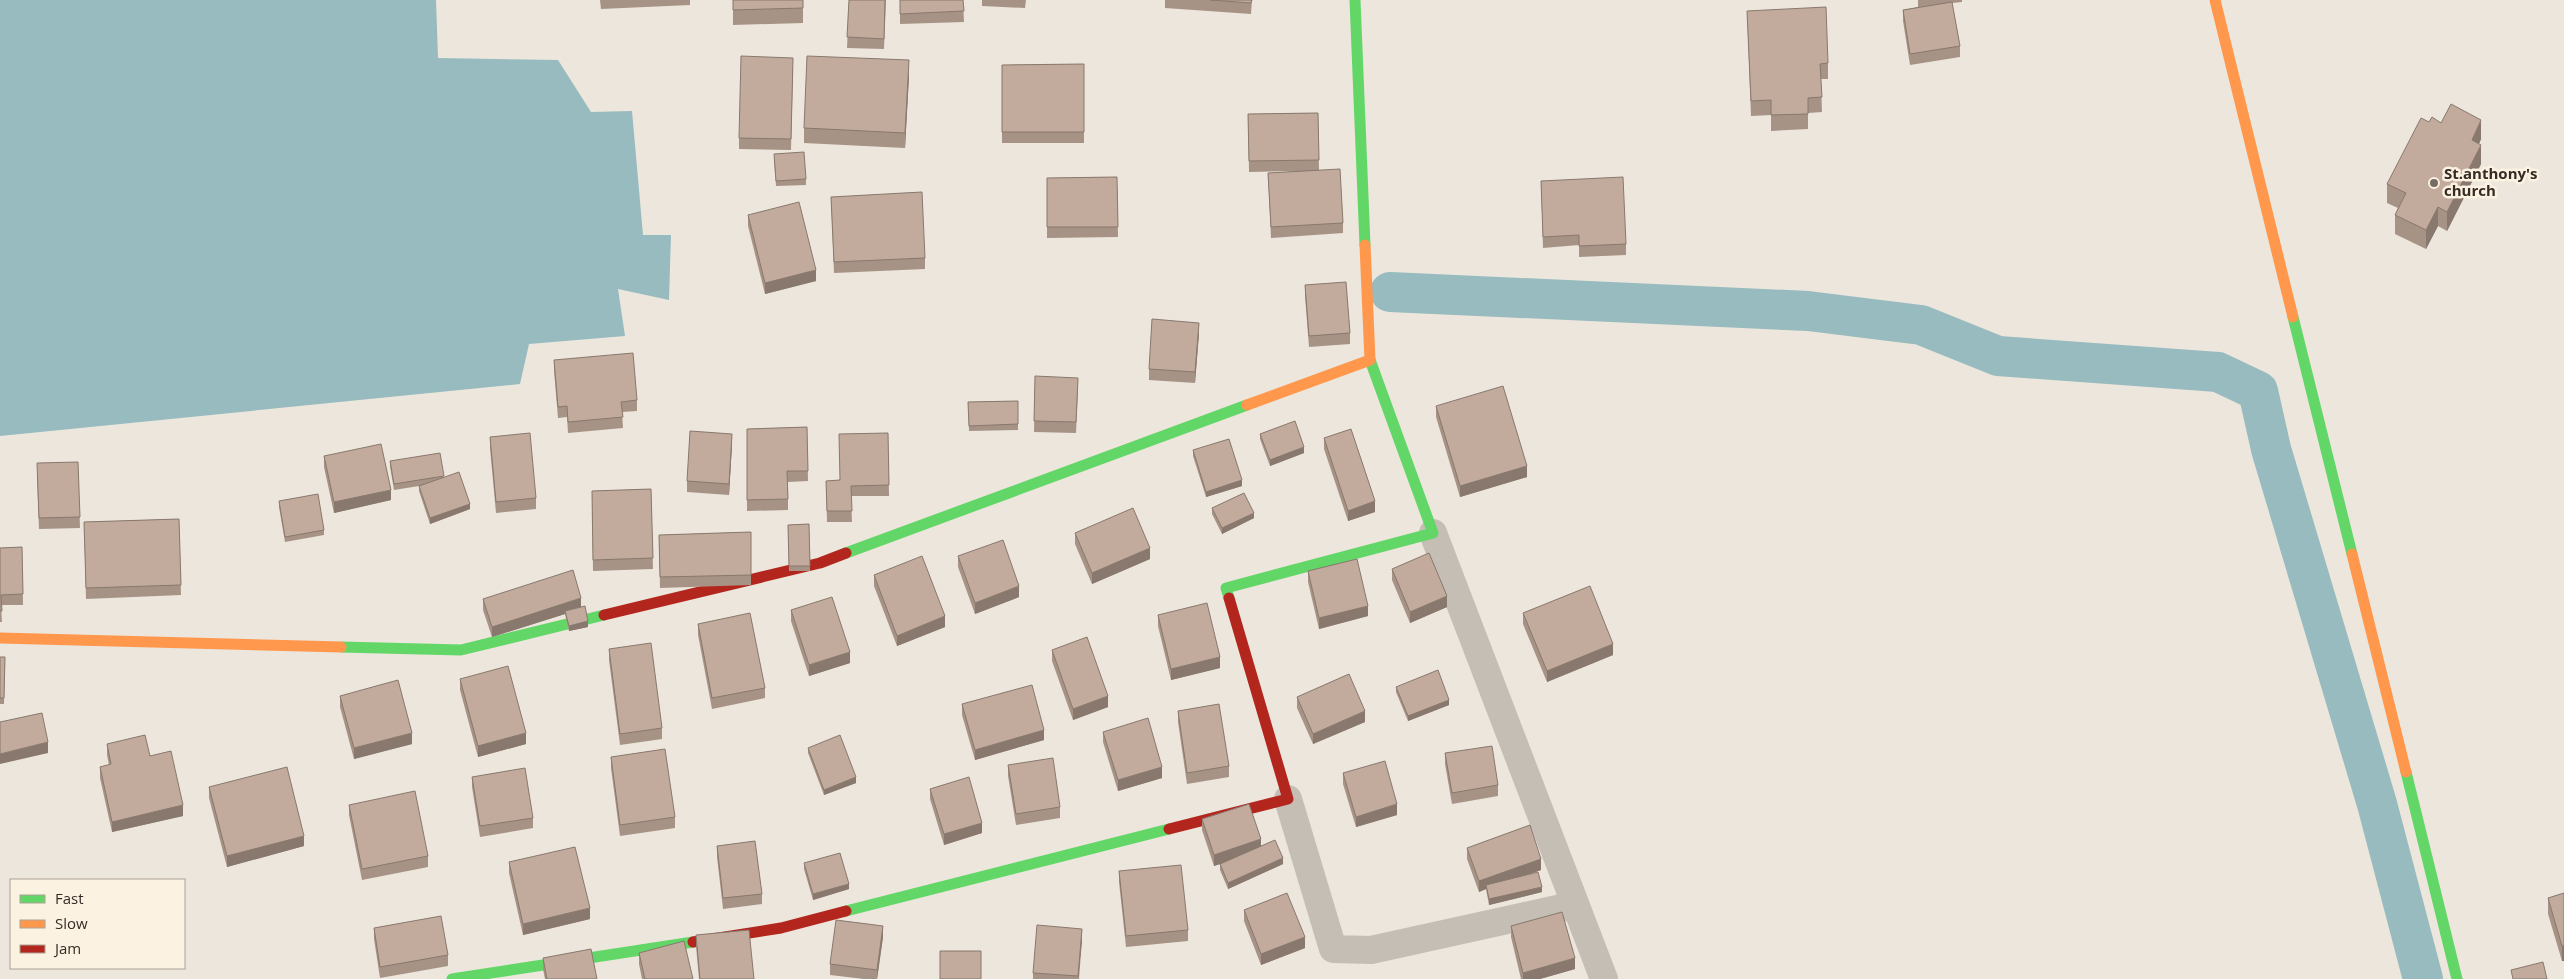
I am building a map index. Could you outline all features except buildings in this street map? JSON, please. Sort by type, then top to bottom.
[{"type":"street","points":[[1355,0],[1370,360],[1433,533],[1604,979]]},
{"type":"street","points":[[2215,0],[2457,979]]},
{"type":"street","points":[[0,638],[461,650],[820,563],[1370,360]]},
{"type":"street","points":[[1433,533],[1226,588],[1333,949],[1372,950],[1575,905]]},
{"type":"street","points":[[452,979],[781,928],[1288,799]]},
{"type":"water","points":[[0,0],[436,0],[438,58],[558,60],[591,112],[632,111],[643,235],[671,235],[669,300],[618,289],[625,336],[529,344],[520,384],[0,436]]},
{"type":"waterway","points":[[1390,292],[1808,311],[1921,325],[1998,356],[2218,372],[2258,391],[2271,449],[2377,804],[2423,979]]},
{"type":"traffic: fast","points":[[1355,0],[1365,245]]},
{"type":"traffic: fast","points":[[2293,317],[2352,554]]},
{"type":"traffic: fast","points":[[1229,598],[1226,588],[1433,533],[1370,360]]},
{"type":"traffic: fast","points":[[846,553],[1247,405]]},
{"type":"traffic: fast","points":[[341,647],[461,650],[604,615]]},
{"type":"traffic: fast","points":[[2406,772],[2457,979]]},
{"type":"traffic: fast","points":[[846,911],[1169,829]]},
{"type":"traffic: fast","points":[[452,979],[693,942]]},
{"type":"traffic: slow","points":[[2215,0],[2293,317]]},
{"type":"traffic: slow","points":[[1247,405],[1370,360],[1365,245]]},
{"type":"traffic: slow","points":[[2352,554],[2406,772]]},
{"type":"traffic: slow","points":[[0,638],[341,647]]},
{"type":"traffic: jam","points":[[604,615],[820,563],[846,553]]},
{"type":"traffic: jam","points":[[1169,829],[1288,799],[1229,598]]},
{"type":"traffic: jam","points":[[693,942],[781,928],[846,911]]},
{"type":"place","name":"St.anthony's church","points":[[2434,183]]}]
